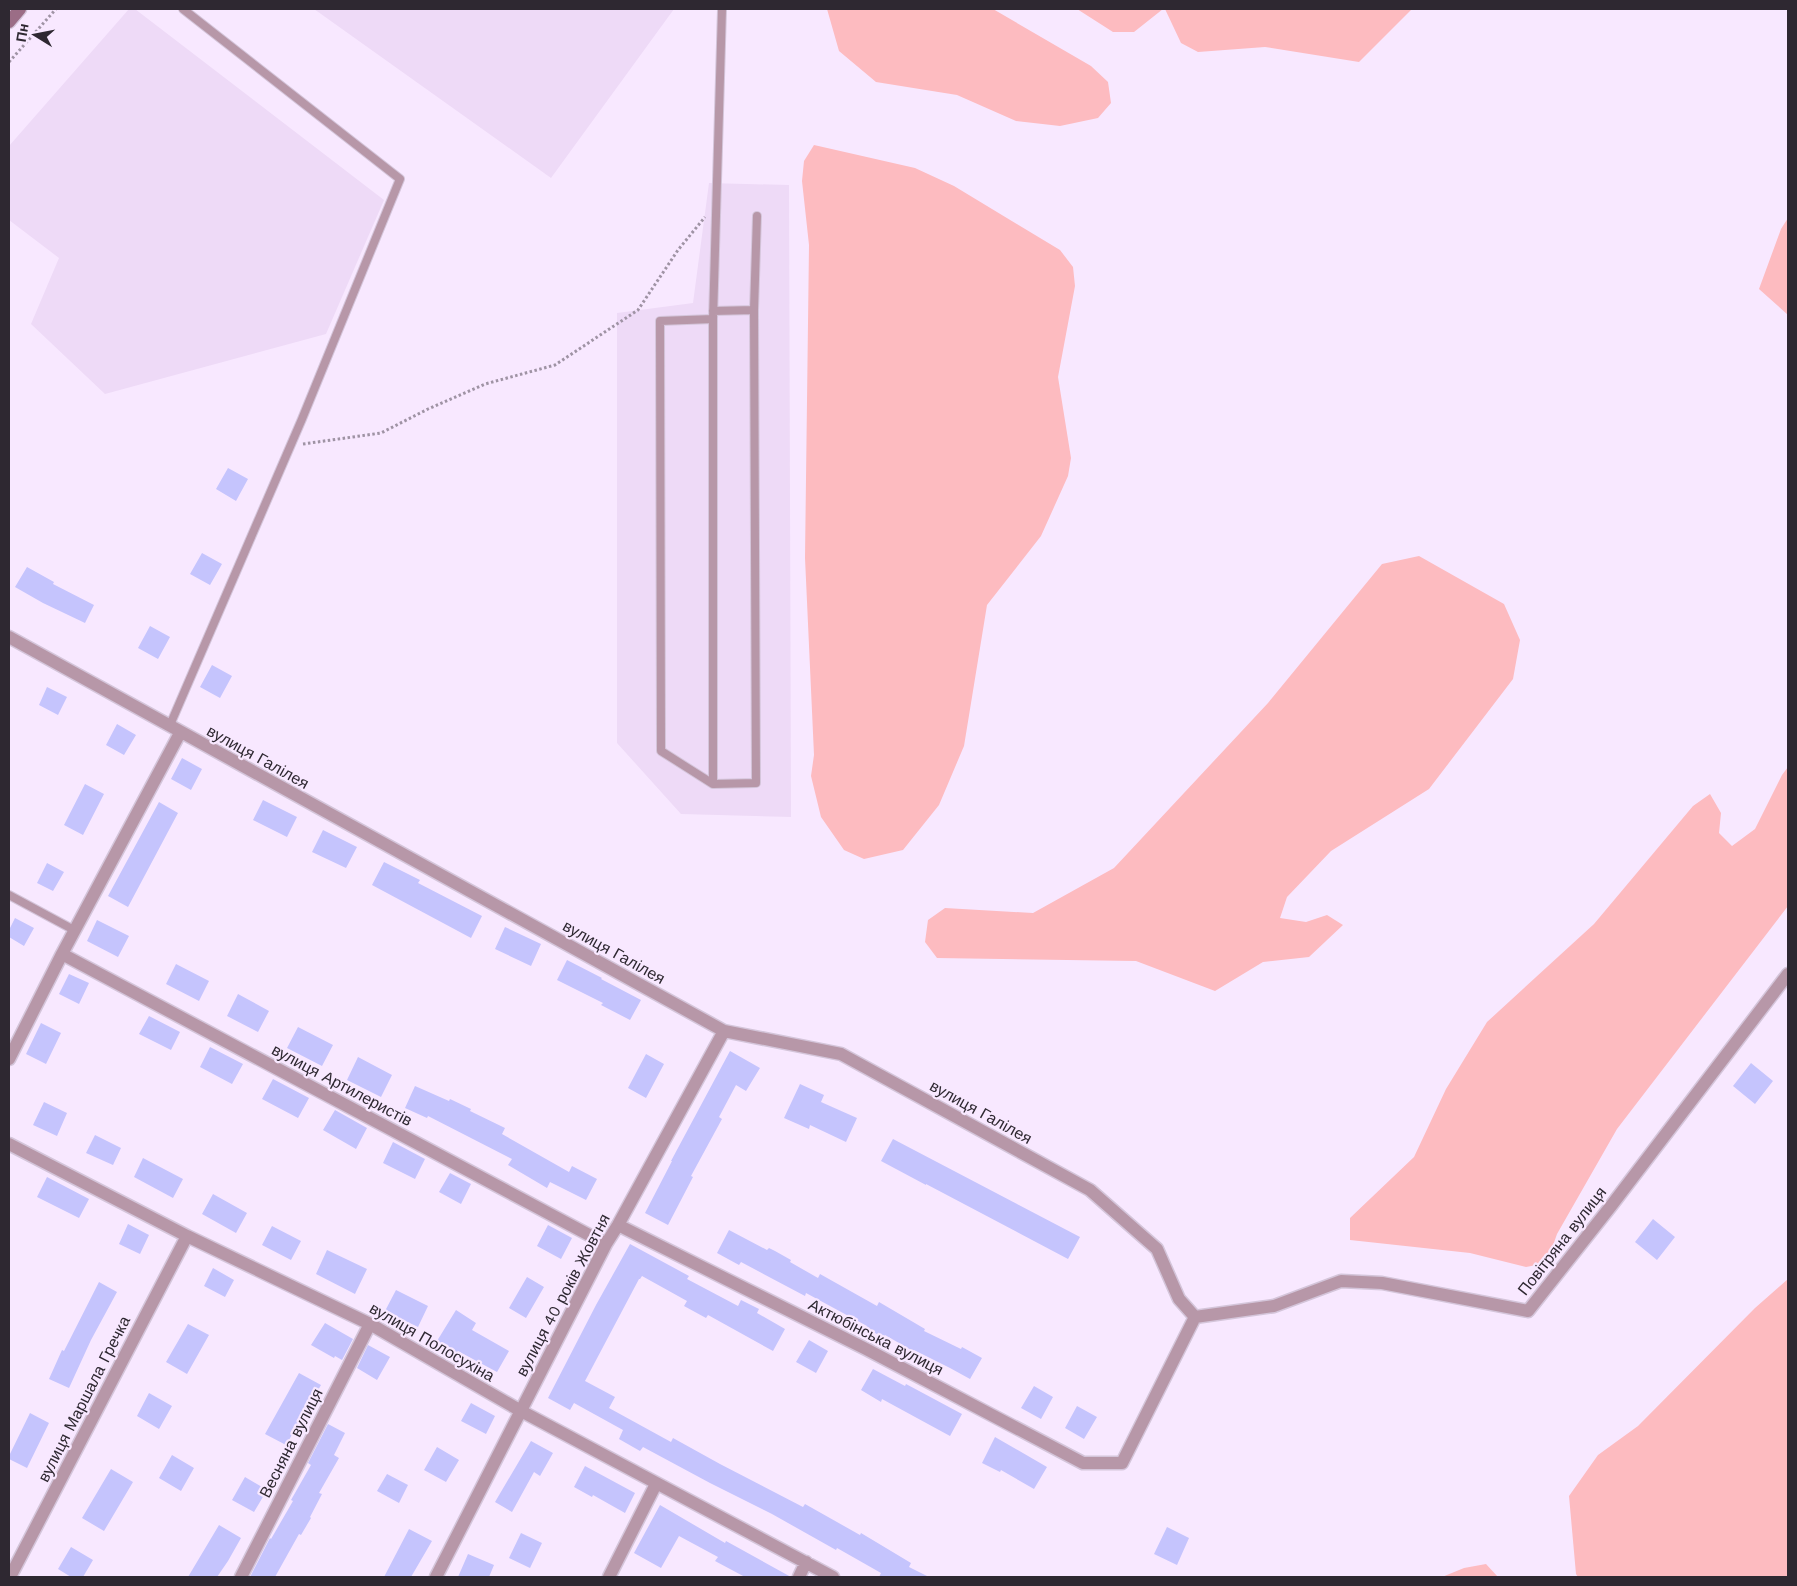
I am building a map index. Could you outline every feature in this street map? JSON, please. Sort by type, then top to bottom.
[{"type":"street","points":[[9,22],[20,9]]},
{"type":"street","name":"вулиця Галілея","points":[[9,638],[724,1031],[841,1054],[1090,1190],[1157,1249],[1179,1299],[1195,1317]]},
{"type":"street","points":[[9,1058],[175,729]]},
{"type":"street","name":"вулиця Артилеристів","points":[[62,954],[606,1244]]},
{"type":"street","name":"Повітряна вулиця","points":[[1195,1317],[1274,1306],[1341,1281],[1382,1283],[1528,1311],[1611,1206],[1788,974]]},
{"type":"street","name":"вулиця 40 років Жовтня","points":[[436,1577],[606,1244],[724,1031]]},
{"type":"street","name":"вулиця Полосухіна","points":[[9,1144],[187,1236],[370,1324],[520,1411],[833,1577]]},
{"type":"street","name":"Актюбінська вулиця","points":[[618,1225],[866,1349],[1083,1464],[1122,1463],[1195,1317]]},
{"type":"street","name":"вулиця Маршала Гречка","points":[[10,1577],[187,1236]]},
{"type":"street","name":"Весняна вулиця","points":[[241,1577],[370,1324]]},
{"type":"street","points":[[609,1577],[656,1484]]},
{"type":"street","points":[[799,1577],[806,1562]]},
{"type":"lane","points":[[175,729],[400,179],[183,9]]},
{"type":"lane","points":[[713,784],[713,315],[722,9]]},
{"type":"lane","points":[[754,310],[660,321],[660,751],[713,784],[756,783],[754,310],[757,216]]},
{"type":"lane","points":[[9,895],[74,930]]},
{"type":"path","points":[[9,62],[56,9]]},
{"type":"path","points":[[290,446],[381,433],[428,409],[485,384],[555,365],[638,310],[678,250],[704,217]]},
{"type":"shaded area","points":[[129,9],[135,9],[384,200],[326,334],[105,394],[31,324],[59,258],[9,220],[9,146]]},
{"type":"shaded area","points":[[314,9],[674,9],[551,178]]},
{"type":"shaded area","points":[[827,9],[993,9],[1091,66],[1108,82],[1111,103],[1098,118],[1060,126],[1016,121],[957,95],[876,82],[839,51]]},
{"type":"shaded area","points":[[1077,9],[1163,9],[1134,32],[1113,32]]},
{"type":"shaded area","points":[[1165,9],[1412,9],[1359,62],[1265,47],[1198,52],[1181,43]]},
{"type":"shaded area","points":[[814,145],[915,168],[954,186],[1060,250],[1073,267],[1075,286],[1058,377],[1071,458],[1068,476],[1041,536],[987,605],[964,746],[939,805],[903,850],[864,859],[844,850],[821,817],[811,776],[814,755],[805,558],[809,245],[802,181],[804,161]]},
{"type":"shaded area","points":[[709,183],[789,185],[791,817],[681,814],[617,743],[617,313],[693,303]]},
{"type":"shaded area","points":[[1788,218],[1788,315],[1759,289],[1781,229]]},
{"type":"shaded area","points":[[1419,556],[1504,604],[1520,640],[1513,679],[1429,789],[1331,851],[1287,897],[1280,918],[1306,922],[1327,915],[1343,925],[1309,957],[1263,962],[1215,991],[1136,961],[937,958],[925,942],[928,920],[945,908],[1033,913],[1114,868],[1268,703],[1382,564]]},
{"type":"shaded area","points":[[1788,767],[1788,906],[1617,1129],[1557,1234],[1547,1263],[1526,1267],[1470,1253],[1350,1240],[1350,1218],[1414,1157],[1446,1089],[1487,1022],[1594,924],[1693,806],[1710,794],[1721,813],[1719,833],[1732,846],[1755,829],[1782,775]]},
{"type":"shaded area","points":[[1788,1279],[1788,1577],[1578,1577],[1576,1574],[1569,1496],[1598,1455],[1638,1426],[1755,1308]]},
{"type":"shaded area","points":[[1486,1564],[1498,1577],[1442,1577],[1464,1568]]},
{"type":"building","points":[[228,468],[248,479],[236,501],[216,489]]},
{"type":"building","points":[[202,553],[222,564],[210,585],[190,574]]},
{"type":"building","points":[[27,567],[54,582],[53,584],[94,605],[85,623],[15,587]]},
{"type":"building","points":[[150,626],[170,637],[158,659],[138,648]]},
{"type":"building","points":[[212,665],[232,676],[220,698],[200,687]]},
{"type":"building","points":[[47,687],[67,697],[58,715],[39,705]]},
{"type":"building","points":[[117,724],[136,735],[124,755],[106,745]]},
{"type":"building","points":[[182,758],[202,769],[191,790],[171,779]]},
{"type":"building","points":[[85,784],[104,794],[83,835],[64,825]]},
{"type":"building","points":[[263,800],[297,817],[287,837],[253,820]]},
{"type":"building","points":[[159,802],[178,813],[128,907],[108,896]]},
{"type":"building","points":[[323,830],[357,847],[346,868],[312,852]]},
{"type":"building","points":[[384,862],[420,880],[418,883],[482,916],[471,938],[372,885]]},
{"type":"building","points":[[47,863],[64,872],[53,891],[37,883]]},
{"type":"building","points":[[15,918],[34,928],[24,946],[9,937],[9,930]]},
{"type":"building","points":[[97,920],[129,936],[118,957],[87,941]]},
{"type":"building","points":[[505,927],[541,944],[531,966],[495,949]]},
{"type":"building","points":[[567,960],[641,1000],[630,1020],[601,1005],[603,1003],[557,980]]},
{"type":"building","points":[[176,964],[209,981],[199,1001],[166,984]]},
{"type":"building","points":[[69,974],[89,983],[79,1004],[59,994]]},
{"type":"building","points":[[238,994],[269,1011],[258,1032],[227,1016]]},
{"type":"building","points":[[149,1016],[180,1032],[171,1050],[139,1034]]},
{"type":"building","points":[[41,1023],[61,1033],[46,1064],[26,1054]]},
{"type":"building","points":[[298,1027],[333,1045],[322,1066],[287,1048]]},
{"type":"building","points":[[210,1047],[243,1064],[232,1084],[200,1067]]},
{"type":"building","points":[[730,1051],[760,1068],[746,1091],[736,1085],[719,1117],[722,1119],[691,1176],[693,1177],[668,1225],[645,1213]]},
{"type":"building","points":[[646,1054],[664,1064],[646,1098],[628,1088]]},
{"type":"building","points":[[358,1057],[392,1075],[381,1097],[347,1080]]},
{"type":"building","points":[[1751,1063],[1773,1081],[1755,1104],[1733,1086]]},
{"type":"building","points":[[273,1079],[309,1098],[298,1118],[262,1099]]},
{"type":"building","points":[[800,1084],[824,1095],[821,1102],[857,1118],[846,1142],[810,1125],[809,1129],[784,1118]]},
{"type":"building","points":[[415,1086],[471,1109],[470,1111],[505,1128],[502,1134],[569,1172],[572,1166],[597,1179],[586,1200],[550,1182],[547,1188],[508,1165],[512,1159],[428,1116],[427,1118],[405,1108]]},
{"type":"building","points":[[44,1102],[67,1113],[57,1136],[33,1125]]},
{"type":"building","points":[[335,1110],[367,1128],[356,1149],[323,1130]]},
{"type":"building","points":[[95,1135],[121,1148],[113,1165],[86,1153]]},
{"type":"building","points":[[893,1139],[1080,1237],[1068,1259],[881,1161]]},
{"type":"building","points":[[393,1142],[425,1159],[415,1179],[383,1163]]},
{"type":"building","points":[[143,1158],[183,1179],[173,1198],[134,1177]]},
{"type":"building","points":[[450,1173],[471,1184],[461,1204],[439,1192]]},
{"type":"building","points":[[47,1177],[89,1199],[79,1218],[37,1197]]},
{"type":"building","points":[[213,1194],[247,1213],[236,1233],[202,1214]]},
{"type":"building","points":[[1653,1219],[1675,1237],[1657,1260],[1635,1242]]},
{"type":"building","points":[[128,1224],[149,1235],[140,1254],[119,1244]]},
{"type":"building","points":[[548,1225],[572,1238],[561,1259],[537,1246]]},
{"type":"building","points":[[272,1226],[301,1241],[291,1260],[262,1245]]},
{"type":"building","points":[[729,1230],[767,1250],[769,1248],[775,1251],[818,1278],[820,1274],[877,1306],[879,1302],[925,1329],[924,1331],[961,1349],[962,1347],[982,1358],[970,1379],[885,1335],[884,1338],[866,1328],[867,1326],[806,1293],[805,1296],[741,1262],[739,1265],[717,1253]]},
{"type":"building","points":[[630,1244],[689,1276],[687,1279],[738,1306],[741,1300],[759,1309],[757,1313],[785,1329],[773,1351],[708,1315],[706,1318],[684,1306],[687,1301],[642,1276],[585,1381],[615,1397],[609,1408],[671,1442],[673,1438],[803,1507],[805,1504],[860,1535],[861,1533],[911,1563],[909,1567],[929,1577],[879,1577],[881,1573],[837,1548],[836,1550],[772,1514],[643,1447],[640,1451],[619,1439],[623,1430],[574,1403],[570,1410],[548,1398]]},
{"type":"building","points":[[327,1250],[367,1269],[355,1294],[316,1274]]},
{"type":"building","points":[[213,1268],[234,1280],[225,1297],[204,1286]]},
{"type":"building","points":[[527,1277],[544,1287],[526,1318],[509,1308]]},
{"type":"building","points":[[99,1282],[117,1292],[91,1340],[69,1388],[49,1379],[62,1350],[64,1351]]},
{"type":"building","points":[[396,1290],[428,1306],[418,1327],[385,1311]]},
{"type":"building","points":[[456,1310],[476,1323],[472,1330],[509,1351],[497,1372],[437,1341]]},
{"type":"building","points":[[325,1323],[353,1339],[342,1360],[335,1356],[334,1358],[311,1345]]},
{"type":"building","points":[[188,1324],[209,1335],[187,1374],[166,1362]]},
{"type":"building","points":[[809,1340],[828,1351],[816,1373],[796,1362]]},
{"type":"building","points":[[368,1345],[390,1357],[377,1380],[357,1368]]},
{"type":"building","points":[[873,1369],[905,1386],[906,1384],[962,1414],[950,1436],[882,1399],[881,1402],[861,1390]]},
{"type":"building","points":[[299,1373],[321,1385],[286,1445],[265,1434]]},
{"type":"building","points":[[1034,1386],[1053,1397],[1041,1419],[1021,1408]]},
{"type":"building","points":[[149,1393],[172,1406],[159,1429],[137,1416]]},
{"type":"building","points":[[471,1403],[495,1416],[486,1434],[461,1421]]},
{"type":"building","points":[[1077,1406],[1097,1417],[1084,1439],[1065,1428]]},
{"type":"building","points":[[30,1413],[49,1423],[27,1468],[9,1459],[9,1456]]},
{"type":"building","points":[[328,1424],[345,1433],[334,1455],[339,1458],[319,1493],[322,1494],[311,1518],[301,1535],[299,1534],[275,1577],[250,1577],[270,1538],[293,1501],[291,1500],[311,1465],[308,1463]]},
{"type":"building","points":[[995,1437],[1047,1467],[1034,1489],[1001,1470],[1000,1472],[982,1463]]},
{"type":"building","points":[[531,1441],[553,1453],[540,1476],[534,1472],[512,1512],[495,1502]]},
{"type":"building","points":[[437,1447],[459,1460],[446,1482],[424,1470]]},
{"type":"building","points":[[172,1455],[194,1468],[181,1491],[159,1478]]},
{"type":"building","points":[[585,1466],[635,1493],[625,1513],[593,1495],[592,1497],[574,1487]]},
{"type":"building","points":[[111,1469],[133,1482],[104,1531],[82,1518]]},
{"type":"building","points":[[387,1474],[408,1485],[399,1503],[377,1491]]},
{"type":"building","points":[[245,1477],[267,1490],[254,1512],[232,1500]]},
{"type":"building","points":[[660,1505],[725,1543],[726,1541],[791,1577],[745,1577],[715,1561],[718,1557],[679,1536],[661,1568],[634,1553]]},
{"type":"building","points":[[219,1525],[241,1538],[228,1561],[217,1577],[188,1577]]},
{"type":"building","points":[[1167,1527],[1189,1538],[1177,1565],[1154,1554]]},
{"type":"building","points":[[409,1529],[432,1541],[411,1577],[384,1577]]},
{"type":"building","points":[[521,1533],[542,1543],[530,1568],[509,1558]]},
{"type":"building","points":[[71,1547],[93,1560],[83,1577],[71,1577],[58,1569]]},
{"type":"building","points":[[468,1554],[494,1565],[489,1577],[458,1577]]}]
